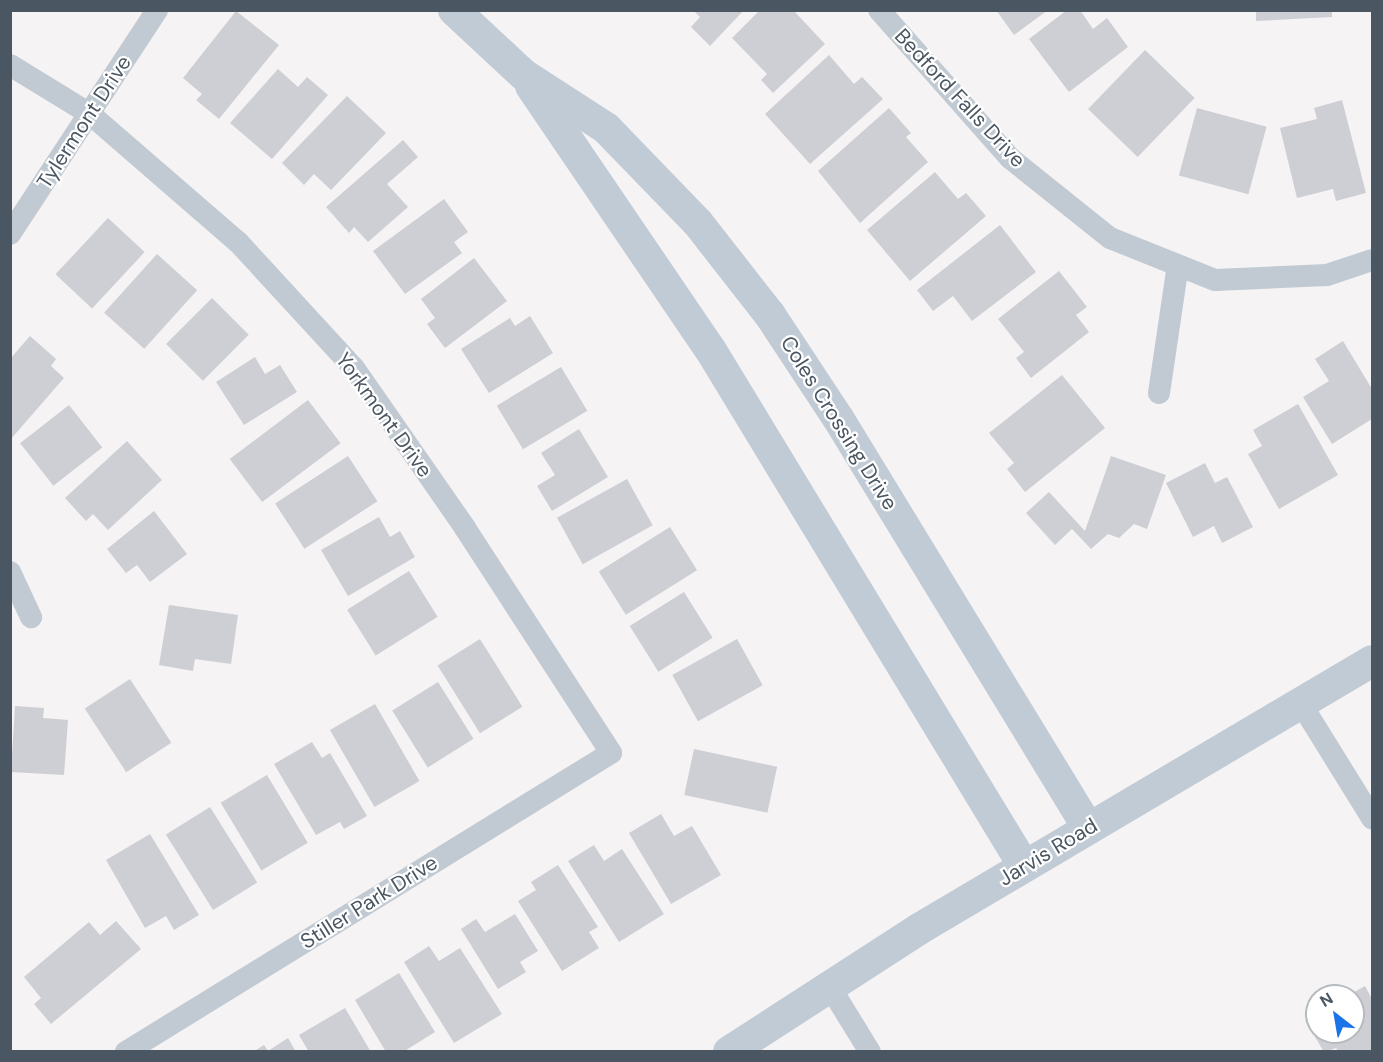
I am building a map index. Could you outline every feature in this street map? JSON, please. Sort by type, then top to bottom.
[{"type":"street","name":"Tylermont Drive","points":[[10,234],[158,10]]},
{"type":"street","name":"Coles Crossing Drive","points":[[454,10],[524,75],[606,128],[699,223],[770,315],[1088,827]]},
{"type":"street","name":"Bedford Falls Drive","points":[[879,10],[1010,158],[1110,238],[1215,280],[1327,275],[1372,260]]},
{"type":"street","name":"Yorkmont Drive","points":[[10,65],[90,114],[238,242],[354,368],[465,528],[611,753]]},
{"type":"street","name":"Coles Crossing Drive","points":[[524,75],[710,349],[1024,866]]},
{"type":"street","points":[[1159,393],[1178,265]]},
{"type":"street","points":[[10,572],[32,617]]},
{"type":"street","name":"Jarvis Road","points":[[729,1052],[1088,827],[1372,661]]},
{"type":"street","points":[[1300,702],[1372,818]]},
{"type":"street","name":"Stiller Park Drive","points":[[126,1052],[611,753]]},
{"type":"street","points":[[830,987],[870,1052]]},
{"type":"building","points":[[693,10],[744,10],[710,46],[691,27],[700,17]]},
{"type":"building","points":[[760,10],[793,10],[825,44],[773,93],[761,80],[767,74],[732,38]]},
{"type":"building","points":[[996,10],[1048,10],[1014,35]]},
{"type":"building","points":[[1067,10],[1080,10],[1093,29],[1107,18],[1128,47],[1069,92],[1029,39]]},
{"type":"building","points":[[1256,10],[1332,10],[1332,17],[1256,21]]},
{"type":"building","points":[[236,11],[279,45],[219,119],[196,100],[202,94],[183,78]]},
{"type":"building","points":[[1145,50],[1195,98],[1138,157],[1088,109]]},
{"type":"building","points":[[829,55],[854,84],[862,77],[883,99],[810,164],[765,114]]},
{"type":"building","points":[[278,69],[298,87],[307,77],[328,95],[272,159],[230,123]]},
{"type":"building","points":[[347,96],[386,133],[331,190],[314,174],[304,185],[282,163]]},
{"type":"building","points":[[1342,100],[1366,193],[1336,201],[1333,189],[1297,198],[1280,128],[1317,119],[1314,108]]},
{"type":"building","points":[[889,108],[911,133],[906,137],[928,162],[860,223],[818,171]]},
{"type":"building","points":[[1197,108],[1267,127],[1248,194],[1179,176]]},
{"type":"building","points":[[403,140],[418,157],[387,184],[408,207],[368,242],[354,227],[349,233],[326,207]]},
{"type":"building","points":[[935,172],[958,199],[966,193],[986,216],[910,281],[867,230]]},
{"type":"building","points":[[444,199],[468,232],[454,242],[462,253],[405,294],[373,251]]},
{"type":"building","points":[[108,218],[145,252],[92,308],[55,274]]},
{"type":"building","points":[[1000,225],[1036,272],[972,321],[953,296],[933,311],[917,290]]},
{"type":"building","points":[[157,254],[197,290],[144,349],[104,313]]},
{"type":"building","points":[[474,258],[507,301],[445,348],[427,324],[435,318],[421,299]]},
{"type":"building","points":[[1059,271],[1087,307],[1076,315],[1089,332],[1031,378],[1016,358],[1024,352],[998,319]]},
{"type":"building","points":[[212,298],[249,335],[203,381],[166,344]]},
{"type":"building","points":[[530,316],[553,353],[489,393],[461,349],[510,318],[515,326]]},
{"type":"building","points":[[30,336],[56,359],[51,366],[64,378],[10,440],[10,359]]},
{"type":"building","points":[[1343,341],[1372,389],[1372,419],[1332,444],[1303,397],[1329,381],[1315,359]]},
{"type":"building","points":[[255,357],[265,374],[280,365],[297,392],[244,425],[216,382]]},
{"type":"building","points":[[561,367],[587,411],[523,449],[497,406]]},
{"type":"building","points":[[1062,375],[1105,428],[1025,492],[1007,469],[1014,463],[989,433]]},
{"type":"building","points":[[308,400],[340,443],[262,502],[230,459]]},
{"type":"building","points":[[1298,404],[1338,475],[1279,509],[1248,454],[1262,446],[1253,430]]},
{"type":"building","points":[[69,405],[102,448],[53,486],[20,443]]},
{"type":"building","points":[[579,429],[608,477],[552,511],[537,486],[555,475],[541,453]]},
{"type":"building","points":[[127,441],[162,480],[108,530],[93,514],[86,521],[65,498]]},
{"type":"building","points":[[348,456],[377,501],[304,549],[275,503]]},
{"type":"building","points":[[1111,456],[1166,475],[1147,529],[1134,524],[1119,538],[1108,534],[1091,549],[1072,529],[1055,545],[1026,513],[1049,492],[1085,531]]},
{"type":"building","points":[[1205,463],[1215,483],[1227,477],[1253,527],[1222,543],[1214,526],[1193,537],[1166,483]]},
{"type":"building","points":[[627,479],[653,525],[583,564],[557,518]]},
{"type":"building","points":[[154,511],[187,554],[150,582],[137,565],[126,573],[107,549]]},
{"type":"building","points":[[379,517],[390,537],[400,531],[415,557],[348,596],[321,550]]},
{"type":"building","points":[[670,527],[697,570],[626,615],[599,572]]},
{"type":"building","points":[[409,571],[438,617],[376,655],[347,610]]},
{"type":"building","points":[[684,592],[713,638],[658,672],[630,626]]},
{"type":"building","points":[[169,605],[238,615],[231,664],[195,659],[193,671],[159,665]]},
{"type":"building","points":[[480,639],[522,707],[480,733],[438,665]]},
{"type":"building","points":[[737,639],[763,685],[698,721],[672,675]]},
{"type":"building","points":[[130,679],[171,743],[126,772],[85,708]]},
{"type":"building","points":[[438,682],[474,739],[428,767],[392,711]]},
{"type":"building","points":[[375,704],[420,781],[374,807],[330,730]]},
{"type":"building","points":[[15,706],[44,708],[43,718],[68,720],[64,775],[11,772]]},
{"type":"building","points":[[312,742],[322,758],[330,753],[367,816],[344,829],[340,822],[316,835],[274,764]]},
{"type":"building","points":[[694,749],[777,767],[767,813],[684,795]]},
{"type":"building","points":[[267,775],[308,843],[261,871],[221,803]]},
{"type":"building","points":[[210,807],[257,882],[213,910],[166,835]]},
{"type":"building","points":[[661,814],[674,836],[692,826],[721,875],[671,904],[629,833]]},
{"type":"building","points":[[150,834],[199,915],[174,930],[166,916],[145,928],[106,860]]},
{"type":"building","points":[[594,845],[604,861],[622,849],[664,914],[619,942],[568,861]]},
{"type":"building","points":[[558,865],[598,927],[589,932],[599,948],[562,971],[518,901],[536,890],[531,882]]},
{"type":"building","points":[[515,914],[538,951],[520,962],[526,972],[498,989],[461,929],[476,919],[485,932]]},
{"type":"building","points":[[116,921],[141,949],[51,1024],[34,1004],[41,998],[24,977],[89,922],[100,935]]},
{"type":"building","points":[[429,946],[439,961],[460,948],[502,1014],[454,1043],[404,962]]},
{"type":"building","points":[[399,973],[435,1032],[403,1052],[386,1052],[355,1000]]},
{"type":"building","points":[[1365,986],[1372,999],[1372,1052],[1339,1052],[1336,1048],[1324,1052],[1319,1044],[1365,1044]]},
{"type":"building","points":[[345,1008],[371,1052],[309,1052],[299,1035]]},
{"type":"building","points":[[288,1038],[296,1052],[253,1052],[264,1045],[268,1051]]}]
